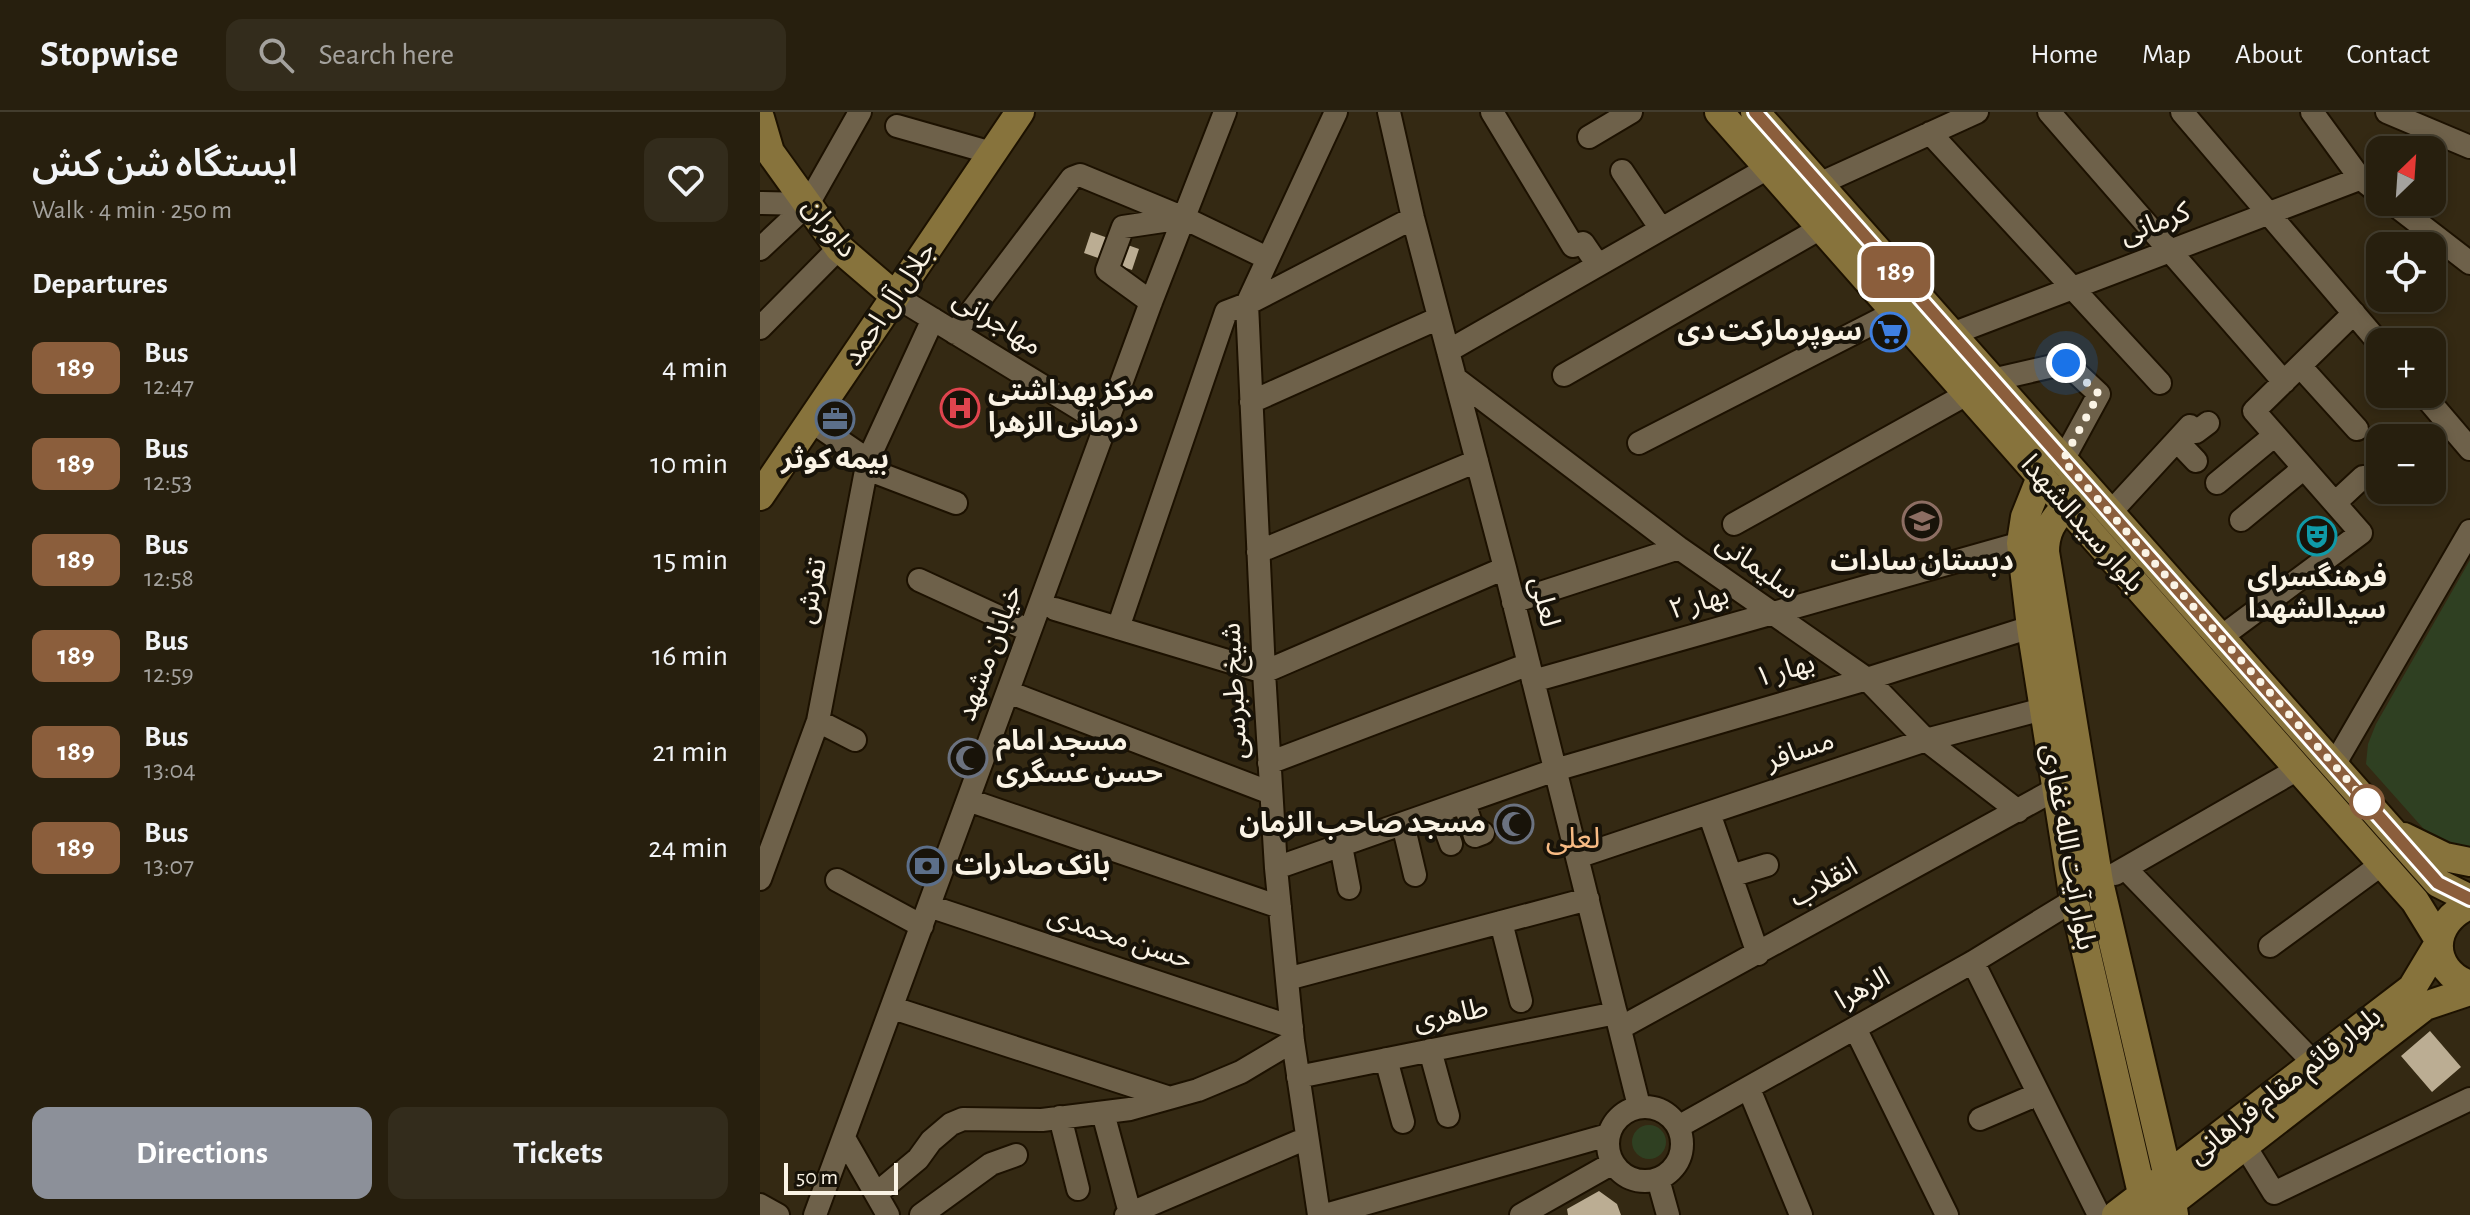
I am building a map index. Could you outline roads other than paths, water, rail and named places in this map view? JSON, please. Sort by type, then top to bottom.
[{"type":"main road","name":"جلال آل احمد","points":[[760,496],[1020,112]]},
{"type":"main road","name":"بلوار سیدالشهدا","points":[[1719,112],[2415,901],[2439,941],[2444,965],[2470,988]]},
{"type":"main road","name":"بلوار سیدالشهدا","points":[[1755,112],[2438,883],[2470,899]]},
{"type":"main road","name":"داوران","points":[[760,118],[765,148],[839,248],[895,296]]},
{"type":"main road","points":[[1967,394],[1992,380]]},
{"type":"main road","name":"بلوار آیت الله غفاری","points":[[2041,477],[2025,517],[2021,543],[2044,625],[2099,882],[2160,1203]]},
{"type":"main road","name":"بلوار آیت الله غفاری","points":[[2067,506],[2049,526],[2045,539],[2043,709],[2074,900],[2160,1203]]},
{"type":"main road","points":[[2394,832],[2445,857],[2470,862]]},
{"type":"main road","points":[[2415,901],[2438,883]]},
{"type":"main road","name":"بلوار قائم مقام فراهانی","points":[[2160,1203],[2314,1063],[2412,988],[2449,918],[2470,905]]},
{"type":"main road","name":"بلوار قائم مقام فراهانی","points":[[2116,1215],[2160,1203],[2245,1146],[2425,1006],[2470,988]]},
{"type":"street","points":[[760,249],[808,204],[860,112]]},
{"type":"street","name":"خیابان مشهد","points":[[815,1215],[1108,426],[1151,302],[1225,112]]},
{"type":"street","name":"شیخ طبرسی","points":[[1322,1215],[1292,1034],[1276,868],[1247,304],[1336,112]]},
{"type":"street","name":"لعلی","points":[[1389,112],[1413,218],[1505,568],[1639,1106]]},
{"type":"street","points":[[1492,112],[1573,246],[1583,243],[1598,265]]},
{"type":"street","points":[[1589,137],[1631,112]]},
{"type":"street","points":[[2049,112],[2284,382]]},
{"type":"street","points":[[2182,112],[2367,328]]},
{"type":"street","points":[[2312,112],[2366,171]]},
{"type":"street","points":[[2387,112],[2463,144]]},
{"type":"street","points":[[1819,184],[1974,113]]},
{"type":"street","points":[[897,126],[992,153]]},
{"type":"street","points":[[1930,133],[2160,383]]},
{"type":"street","points":[[1448,351],[1768,168]]},
{"type":"street","points":[[1622,171],[1661,229]]},
{"type":"street","points":[[955,333],[1072,178],[1080,175],[1184,218],[1267,258]]},
{"type":"street","name":"کرمانی","points":[[1952,334],[2366,177]]},
{"type":"street","points":[[760,203],[808,204]]},
{"type":"street","points":[[2409,216],[2470,263]]},
{"type":"street","points":[[1151,302],[1107,270],[1123,227],[1184,218]]},
{"type":"street","points":[[1118,628],[1226,312],[1413,218]]},
{"type":"street","points":[[1564,375],[1821,228]]},
{"type":"street","points":[[760,328],[839,248]]},
{"type":"street","name":"مهاجرانی","points":[[895,296],[1108,426]]},
{"type":"street","points":[[1639,443],[1895,312]]},
{"type":"street","points":[[2221,637],[2361,533],[2254,411],[2354,313]]},
{"type":"street","points":[[1251,402],[1439,318]]},
{"type":"street","name":"تفرش","points":[[760,879],[818,721],[867,464],[933,319]]},
{"type":"street","points":[[1992,380],[2066,363],[2099,394],[2063,460]]},
{"type":"street","points":[[2300,366],[2357,429]]},
{"type":"street","name":"سلیمانی","points":[[1455,378],[1679,548],[1867,679],[1926,740],[2018,811]]},
{"type":"street","points":[[1734,524],[1967,394]]},
{"type":"street","points":[[2435,408],[2470,449]]},
{"type":"street","points":[[811,421],[867,464],[956,503]]},
{"type":"street","points":[[2110,513],[2190,426],[2196,432],[2208,423]]},
{"type":"street","points":[[2217,483],[2275,435]]},
{"type":"street","points":[[2177,441],[2196,461]]},
{"type":"street","points":[[1258,552],[1477,461]]},
{"type":"street","points":[[2241,520],[2304,468]]},
{"type":"street","points":[[2335,503],[2363,477]]},
{"type":"street","points":[[2334,765],[2470,531]]},
{"type":"street","name":"بهار ۲","points":[[1269,763],[1531,672],[1771,614],[2021,543]]},
{"type":"street","points":[[1513,602],[1679,548]]},
{"type":"street","points":[[1055,609],[1264,672],[1505,568]]},
{"type":"street","points":[[919,580],[1030,631]]},
{"type":"street","name":"بهار ۱","points":[[1276,868],[1555,770],[2044,625]]},
{"type":"street","points":[[1008,692],[1271,793]]},
{"type":"street","name":"مسافر","points":[[1577,857],[1926,740],[2043,709]]},
{"type":"street","points":[[818,721],[855,740]]},
{"type":"street","points":[[2099,882],[2298,769]]},
{"type":"street","name":"انقلاب","points":[[1618,1020],[1758,954],[2056,789]]},
{"type":"street","points":[[968,800],[1280,907]]},
{"type":"street","points":[[1464,802],[1475,836],[1483,833]]},
{"type":"street","points":[[1439,811],[1451,844]]},
{"type":"street","points":[[1709,813],[1758,954]]},
{"type":"street","points":[[1403,824],[1415,875]]},
{"type":"street","points":[[1341,846],[1349,888]]},
{"type":"street","points":[[2270,946],[2382,864]]},
{"type":"street","points":[[1731,876],[1767,865]]},
{"type":"street","points":[[2126,869],[2314,1063]]},
{"type":"street","name":"حسن محمدی","points":[[837,880],[926,916],[1292,1034]]},
{"type":"street","points":[[1287,979],[1588,899]]},
{"type":"street","name":"الزهرا","points":[[1678,1127],[1973,962],[2074,900]]},
{"type":"street","points":[[1501,922],[1521,1001]]},
{"type":"street","points":[[1973,962],[2099,1215]]},
{"type":"street","points":[[893,1008],[1167,1097]]},
{"type":"street","name":"طاهری","points":[[1298,1077],[1430,1050],[1618,1020]]},
{"type":"street","points":[[1855,1028],[1947,1215]]},
{"type":"street","points":[[876,1194],[918,1159],[931,1141],[951,1124],[976,1118],[1042,1120],[1130,1109],[1198,1090],[1241,1072],[1292,1034]]},
{"type":"street","points":[[1430,1050],[1448,1116]]},
{"type":"street","points":[[1386,1059],[1403,1122]]},
{"type":"street","points":[[1749,1089],[1801,1215]]},
{"type":"street","points":[[1980,1119],[2038,1094]]},
{"type":"street","points":[[2245,1146],[2274,1193],[2470,1099]]},
{"type":"street","points":[[1639,1106],[1658,1108],[1678,1127],[1682,1147],[1680,1158],[1675,1167],[1658,1179],[1643,1181],[1629,1178],[1613,1163],[1608,1150],[1608,1135],[1619,1116],[1639,1106]]},
{"type":"street","points":[[1103,1113],[1128,1214],[1307,1138]]},
{"type":"street","points":[[1060,1117],[1078,1189]]},
{"type":"street","points":[[1322,1215],[1434,1174],[1608,1135]]},
{"type":"street","points":[[844,1138],[888,1215]]},
{"type":"street","points":[[921,1215],[991,1164],[1016,1155]]},
{"type":"street","points":[[1521,1215],[1613,1163]]},
{"type":"street","points":[[1658,1179],[1668,1215]]},
{"type":"street","points":[[760,1205],[778,1215]]},
{"type":"place","name":"سوپرمارکت دی","points":[[1890,332]]},
{"type":"place","name":"مرکز بهداشتی درمانی الزهرا","points":[[960,408]]},
{"type":"place","name":"بیمه کوثر","points":[[835,419]]},
{"type":"place","name":"دبستان سادات","points":[[1922,521]]},
{"type":"place","name":"فرهنگسرای سیدالشهدا","points":[[2317,536]]},
{"type":"place","name":"مسجد امام حسن عسگری","points":[[968,758]]},
{"type":"place","name":"مسجد صاحب الزمان","points":[[1514,824]]},
{"type":"place","name":"بانک صادرات","points":[[927,866]]},
{"type":"district","name":"لعلی","points":[[1573,839]]}]
